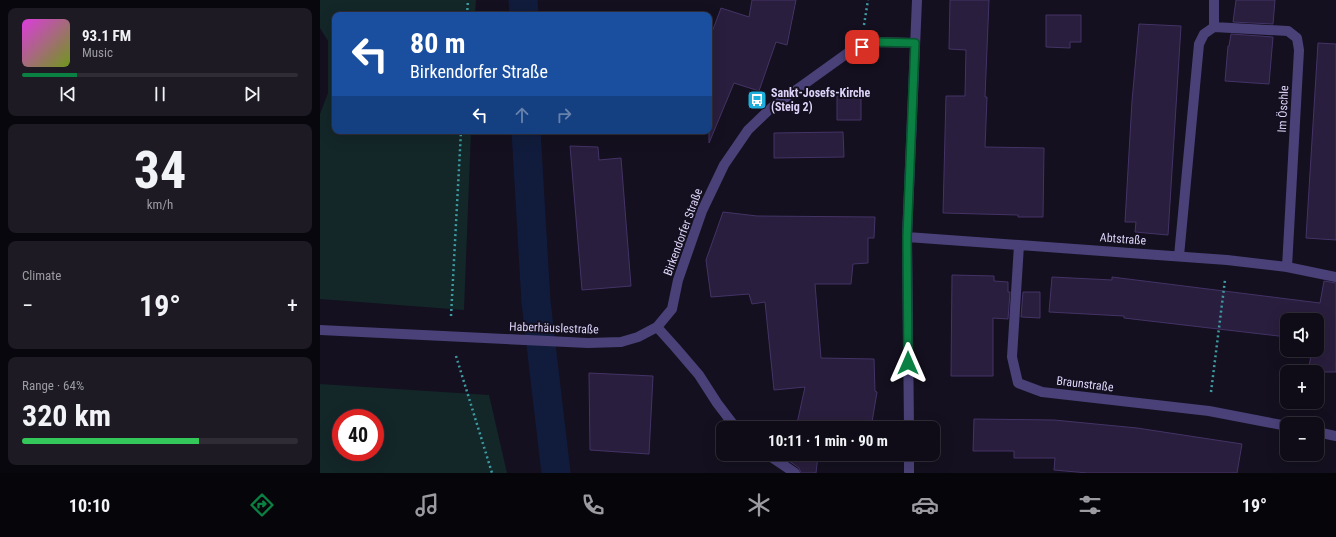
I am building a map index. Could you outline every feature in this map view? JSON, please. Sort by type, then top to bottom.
[{"type":"street","points":[[909,421],[907,237],[917,0]]},
{"type":"street","points":[[1179,256],[1198,44],[1204,34],[1214,27],[1214,0]]},
{"type":"street","name":"Im Öschle","points":[[1214,27],[1288,31],[1297,38],[1299,50],[1287,267]]},
{"type":"street","name":"Birkendorfer Straße","points":[[657,327],[672,309],[678,280],[702,211],[724,165],[748,130],[771,108],[849,52],[876,42],[915,43]]},
{"type":"street","name":"Abtstraße","points":[[907,237],[1227,260],[1287,267],[1336,277]]},
{"type":"street","name":"Braunstraße","points":[[1019,245],[1012,357],[1018,383],[1042,392],[1208,411],[1280,425]]},
{"type":"street","points":[[657,327],[699,375],[731,421]]},
{"type":"street","name":"Haberhäuslestraße","points":[[320,330],[588,343],[621,342],[638,337],[657,327]]},
{"type":"street","points":[[1324,433],[1336,436]]},
{"type":"street","points":[[777,461],[795,473]]},
{"type":"street","points":[[909,461],[909,473]]},
{"type":"path","points":[[467,12],[468,0]]},
{"type":"path","points":[[461,134],[450,337],[492,473]]},
{"type":"path","points":[[1208,411],[1227,260]]},
{"type":"green space","points":[[320,0],[476,0],[475,12],[332,12],[332,134],[471,134],[464,310],[320,299],[320,114],[328,93],[328,41],[320,28]]},
{"type":"green space","points":[[320,384],[489,395],[507,473],[320,473]]},
{"type":"building","points":[[752,0],[796,0],[787,45],[776,42],[759,91],[734,83],[709,143],[709,134],[712,134],[712,32],[721,8],[749,17]]},
{"type":"building","points":[[950,0],[989,0],[985,97],[987,97],[985,147],[1044,148],[1043,217],[943,213],[946,96],[965,96],[966,50],[949,49]]},
{"type":"building","points":[[1236,0],[1275,0],[1273,24],[1233,22]]},
{"type":"building","points":[[1046,15],[1081,15],[1081,42],[1070,42],[1070,48],[1046,47]]},
{"type":"building","points":[[1139,24],[1181,26],[1168,235],[1135,232],[1136,222],[1125,222],[1132,101]]},
{"type":"building","points":[[1231,34],[1273,37],[1269,84],[1225,81],[1228,46]]},
{"type":"building","points":[[1318,43],[1336,44],[1336,240],[1306,238]]},
{"type":"building","points":[[861,95],[861,120],[837,120],[837,96]]},
{"type":"building","points":[[843,132],[844,157],[774,158],[774,133]]},
{"type":"building","points":[[570,146],[598,147],[599,160],[621,158],[631,286],[582,290]]},
{"type":"building","points":[[723,212],[757,216],[875,217],[874,238],[868,238],[868,263],[853,264],[851,284],[815,284],[821,358],[874,359],[875,391],[877,392],[872,421],[798,421],[805,387],[774,390],[765,302],[752,304],[749,294],[711,297],[706,260]]},
{"type":"building","points":[[952,275],[994,276],[994,281],[1008,282],[1008,292],[1010,292],[1008,319],[993,318],[993,376],[951,376]]},
{"type":"building","points":[[1052,277],[1112,280],[1112,277],[1320,303],[1324,281],[1336,283],[1336,372],[1324,372],[1324,365],[1309,365],[1311,357],[1324,357],[1324,313],[1280,313],[1280,336],[1124,318],[1124,316],[1049,312]]},
{"type":"building","points":[[1023,292],[1040,292],[1040,318],[1021,317]]},
{"type":"building","points":[[589,373],[653,376],[649,454],[590,450]]},
{"type":"building","points":[[974,419],[1054,420],[1137,428],[1242,444],[1237,473],[1088,473],[1054,470],[1055,458],[1014,458],[1014,451],[973,451]]},
{"type":"building","points":[[789,461],[817,461],[816,473],[801,473],[799,468]]},
{"type":"waterway","points":[[523,0],[524,12]]},
{"type":"waterway","points":[[526,134],[536,302],[556,473]]},
{"type":"place","name":"Sankt-Josefs-Kirche (Steig 2)","points":[[757,100]]},
{"type":"route","points":[[862,47],[876,42],[915,43],[907,237],[908,363]]}]
